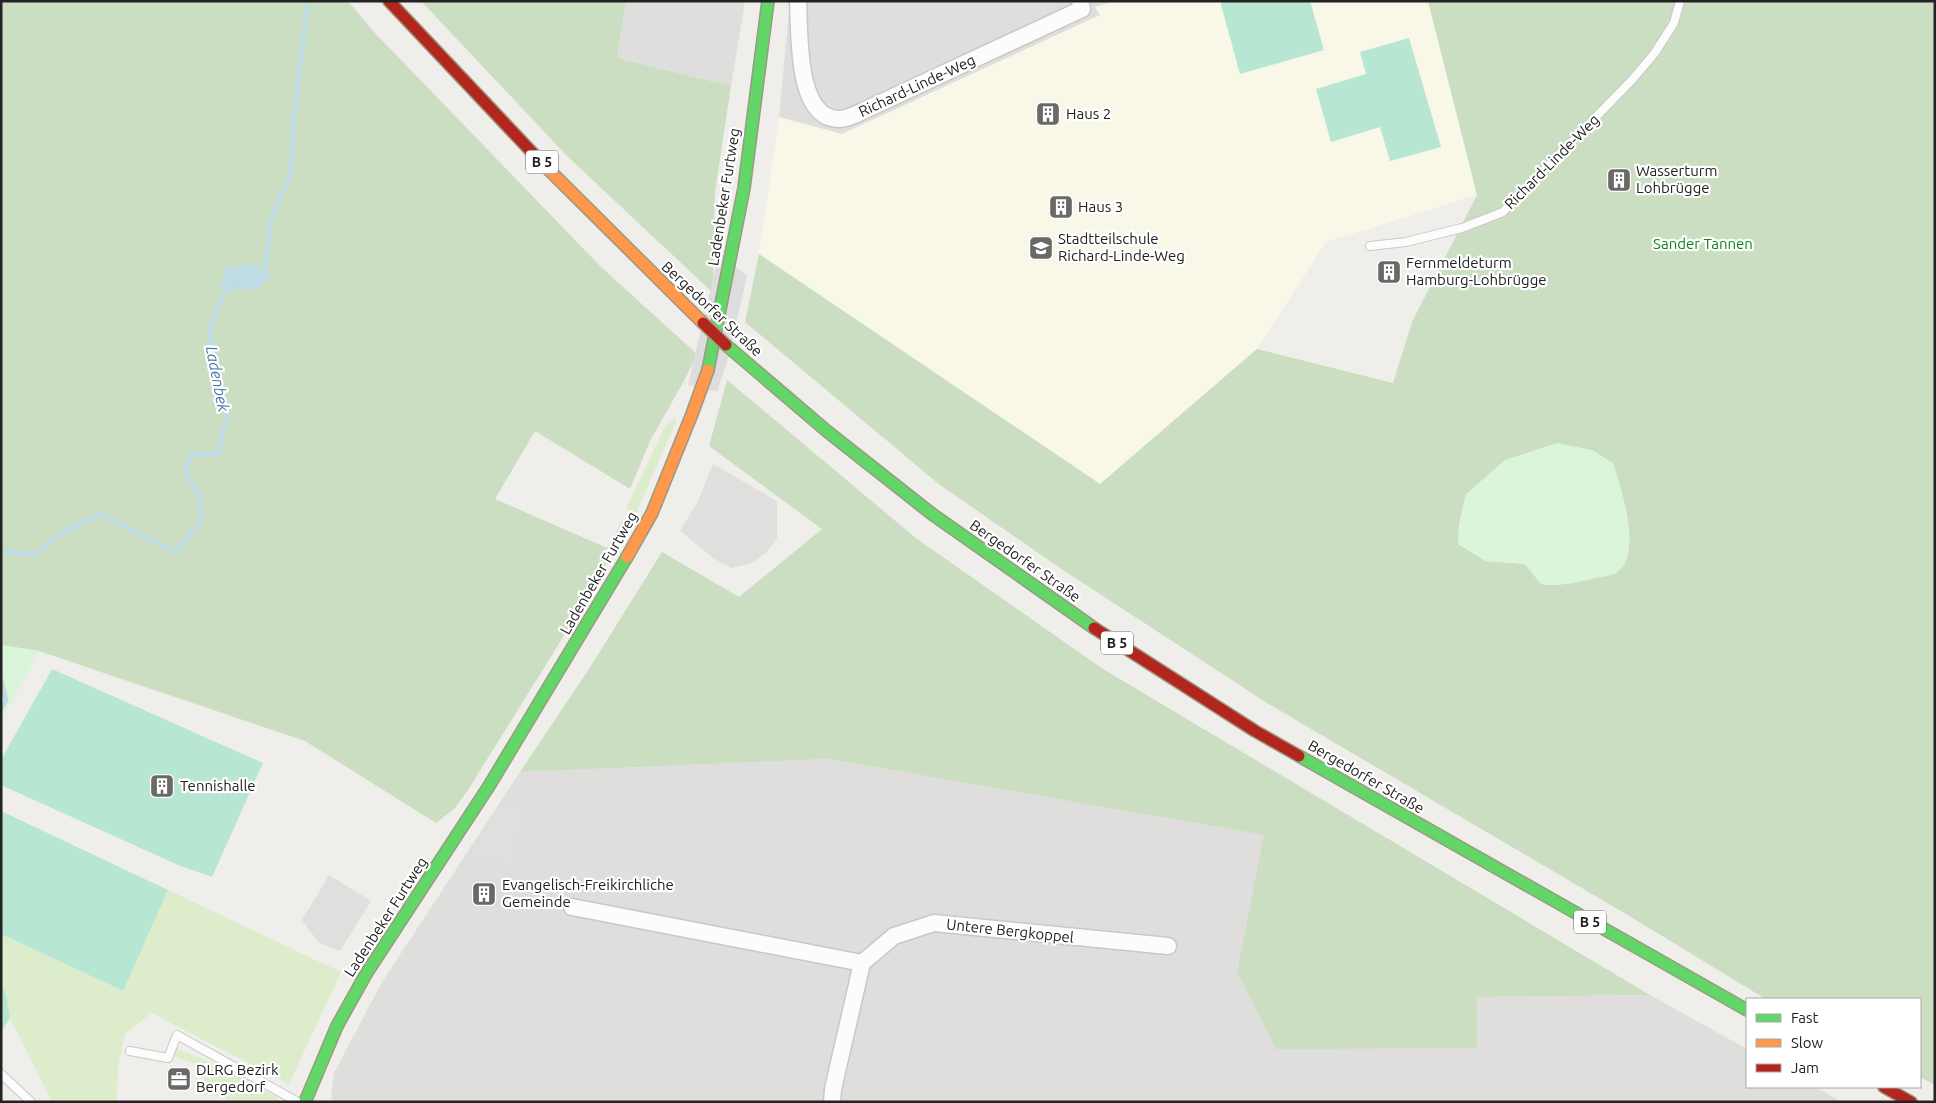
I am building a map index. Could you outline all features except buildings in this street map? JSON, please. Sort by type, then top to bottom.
[{"type":"main road","name":"Bergedorfer Straße","points":[[389,1],[547,168],[726,345],[828,432],[932,514],[1090,626],[1255,730],[1746,1009]]},
{"type":"main road","name":"Ladenbeker Furtweg","points":[[305,1102],[337,1026],[366,974],[489,786],[601,602],[652,513],[708,369],[744,188],[768,1]]},
{"type":"main road","points":[[1886,1088],[1911,1102]]},
{"type":"street","name":"Richard-Linde-Weg","points":[[798,1],[801,47],[808,95],[820,112],[840,119],[865,110],[1082,9],[1080,1]]},
{"type":"street","points":[[572,907],[862,963],[833,1088],[832,1102]]},
{"type":"street","name":"Untere Bergkoppel","points":[[862,963],[894,936],[934,923],[1168,946]]},
{"type":"lane","name":"Richard-Linde-Weg","points":[[1370,246],[1406,242],[1462,228],[1503,212],[1631,81],[1654,54],[1674,23],[1680,1]]},
{"type":"lane","points":[[130,1050],[168,1058],[177,1035],[298,1102]]},
{"type":"lane","points":[[1,1074],[31,1102]]},
{"type":"shaded area","points":[[626,1],[745,1],[731,86],[617,58]]},
{"type":"shaded area","points":[[790,1],[1116,1],[1095,7],[1101,15],[842,134],[779,117]]},
{"type":"shaded area","name":"Stadtteilschule Richard-Linde-Weg","points":[[1116,1],[1428,1],[1477,195],[1326,242],[1257,349],[1100,484],[759,254],[779,117],[842,134],[1100,15],[1095,7]]},
{"type":"shaded area","points":[[713,464],[777,501],[777,538],[766,553],[751,563],[732,568],[713,558],[680,531],[697,503]]},
{"type":"shaded area","points":[[828,759],[1265,835],[1237,972],[1477,1047],[1477,997],[1650,995],[1746,1048],[1746,1088],[1817,1088],[1842,1102],[335,1102],[331,1098],[334,1073],[382,982],[520,772]]},
{"type":"shaded area","points":[[503,802],[521,808],[510,862],[472,855]]},
{"type":"shaded area","points":[[329,875],[371,901],[340,951],[319,943],[302,920]]},
{"type":"green space","points":[[1,1],[348,1],[374,32],[602,268],[697,354],[651,439],[630,489],[535,431],[495,499],[607,548],[622,521],[629,526],[557,647],[468,790],[455,808],[436,823],[305,741],[39,651],[1,645]]},
{"type":"green space","points":[[421,1],[626,1],[617,58],[731,86],[715,192],[713,293],[567,156]]},
{"type":"green space","points":[[1220,1],[1310,1],[1324,50],[1240,74]]},
{"type":"green space","name":"Sander Tannen","points":[[1428,1],[1935,1],[1935,1085],[1921,1078],[1921,998],[1764,998],[1626,914],[1267,703],[1060,568],[940,485],[745,322],[759,254],[1100,484],[1257,349],[1393,383],[1412,322],[1477,195]],"holes":[[[1466,494],[1616,573],[1559,585],[1541,584],[1525,564],[1486,561],[1458,544],[1459,525]]]},
{"type":"green space","points":[[1409,38],[1441,147],[1390,161],[1380,127],[1331,142],[1316,89],[1366,74],[1360,52]]},
{"type":"green space","points":[[727,380],[917,539],[1103,669],[1650,995],[1477,997],[1477,1048],[1276,1049],[1237,972],[1264,835],[828,759],[520,772],[589,669],[662,552],[739,597],[822,529],[709,446]]},
{"type":"green space","points":[[676,418],[676,422],[635,515],[628,511],[627,507],[665,426]]},
{"type":"green space","points":[[1557,443],[1592,450],[1613,463],[1625,504],[1629,537],[1628,552],[1624,564],[1616,573],[1565,584],[1541,584],[1525,564],[1486,561],[1458,544],[1459,525],[1466,494],[1505,460]]},
{"type":"green space","points":[[1,645],[39,651],[1,722]]},
{"type":"green space","points":[[52,669],[263,763],[212,877],[178,865],[1,785],[1,760]]},
{"type":"green space","points":[[1,811],[168,890],[123,991],[1,934]]},
{"type":"green space","points":[[168,890],[341,972],[289,1084],[151,1013],[125,1034],[118,1066],[117,1102],[52,1102],[10,1018],[1,981],[1,934],[122,991]]},
{"type":"green space","points":[[1,981],[10,1018],[1,1032]]},
{"type":"green space","points":[[176,1048],[229,1070],[278,1098],[277,1102],[237,1102],[205,1092],[203,1067],[174,1056]]},
{"type":"water","points":[[254,264],[272,276],[257,290],[220,287],[226,266]]},
{"type":"pier","points":[[719,253],[747,276],[728,359],[717,392],[688,385]]},
{"type":"waterway","name":"Ladenbek","points":[[257,274],[265,269],[272,216],[291,173],[294,115],[308,1]]},
{"type":"waterway","name":"Ladenbek","points":[[1,550],[34,555],[55,537],[100,514],[175,552],[201,521],[200,497],[185,471],[191,454],[218,454],[227,416],[209,332],[224,292],[237,285]]},
{"type":"waterway","name":"Ladenbek","points":[[1,680],[6,700],[1,709]]},
{"type":"traffic: fast","points":[[708,370],[744,188],[768,1]]},
{"type":"traffic: fast","points":[[726,345],[828,432],[932,514],[1094,628]]},
{"type":"traffic: fast","points":[[305,1102],[337,1026],[366,974],[489,786],[627,557]]},
{"type":"traffic: fast","points":[[1299,756],[1746,1009]]},
{"type":"traffic: slow","points":[[544,165],[703,323]]},
{"type":"traffic: slow","points":[[627,557],[652,513],[708,370]]},
{"type":"traffic: jam","points":[[389,1],[544,165]]},
{"type":"traffic: jam","points":[[703,323],[726,345]]},
{"type":"traffic: jam","points":[[1094,628],[1255,731],[1299,756]]},
{"type":"traffic: jam","points":[[1886,1088],[1911,1102]]},
{"type":"place","name":"Haus 2","points":[[1048,114]]},
{"type":"place","name":"Wasserturm Lohbrügge","points":[[1619,180]]},
{"type":"place","name":"Haus 3","points":[[1061,207]]},
{"type":"place","name":"Stadtteilschule Richard-Linde-Weg","points":[[1041,248]]},
{"type":"place","name":"Fernmeldeturm Hamburg-Lohbrügge","points":[[1389,272]]},
{"type":"place","name":"Tennishalle","points":[[162,786]]},
{"type":"place","name":"Evangelisch-Freikirchliche Gemeinde","points":[[484,894]]},
{"type":"place","name":"DLRG Bezirk Bergedorf","points":[[179,1079]]}]
